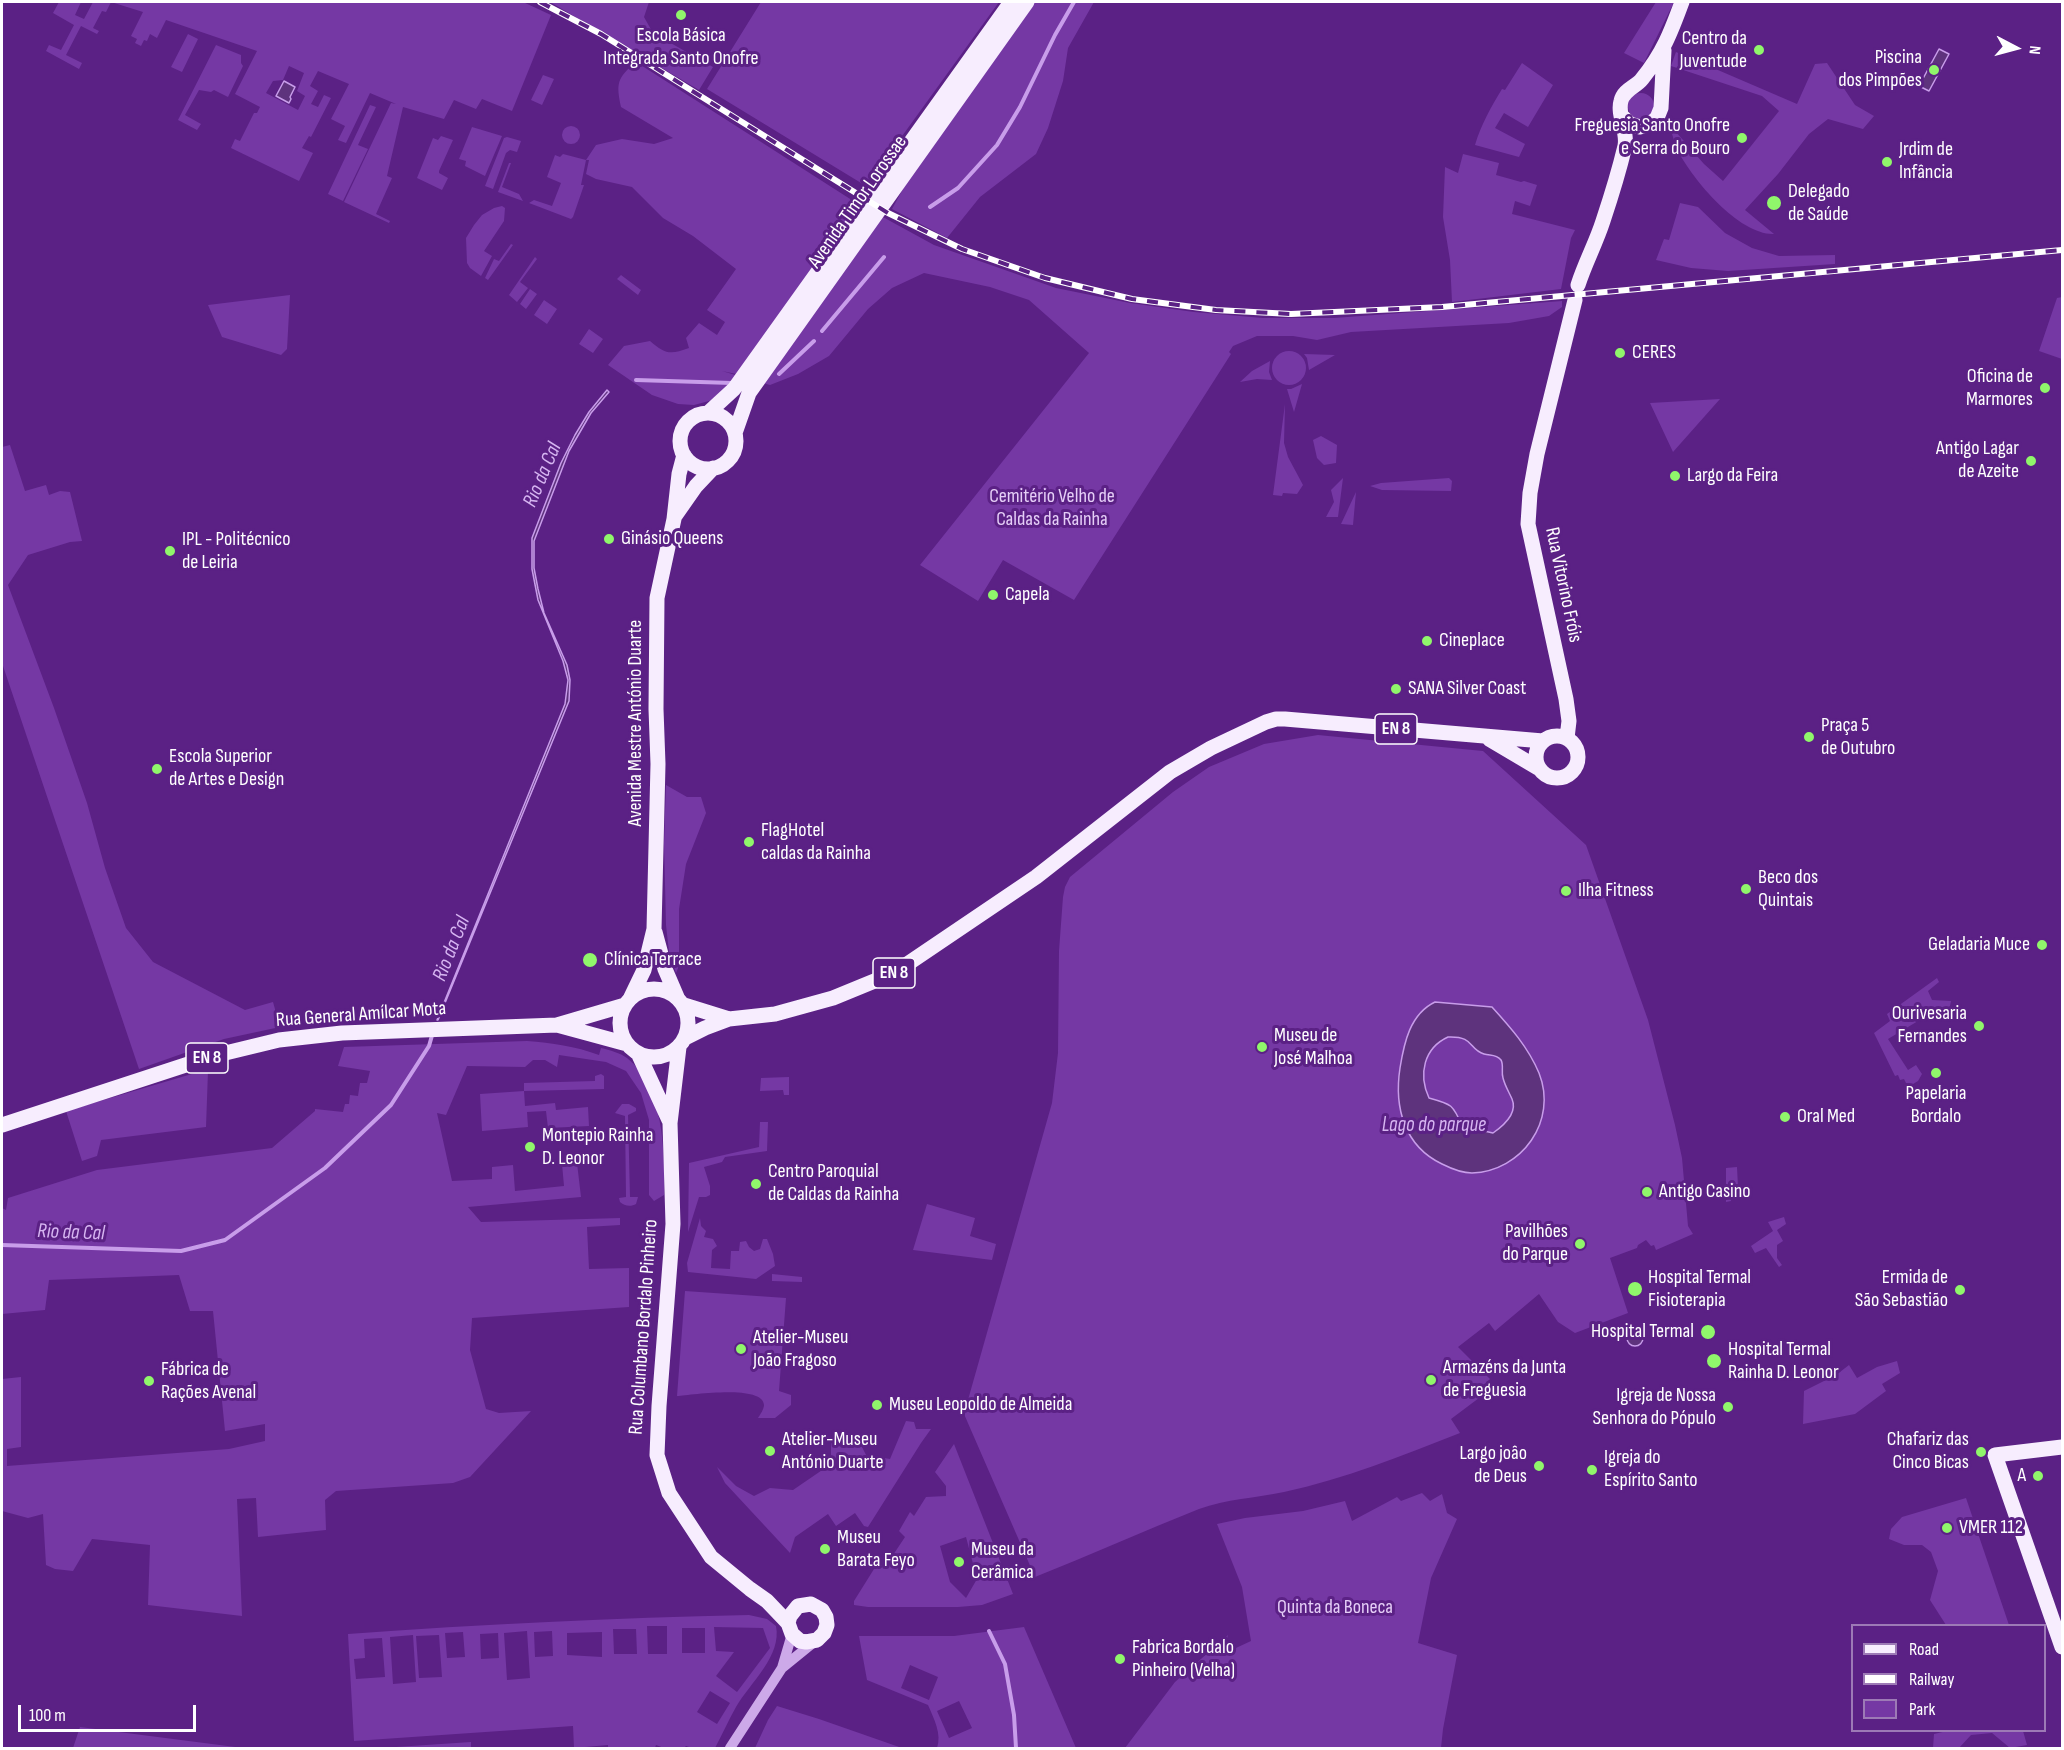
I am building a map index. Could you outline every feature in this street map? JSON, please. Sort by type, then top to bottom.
[{"type":"main road","name":"Avenida Timor Lorossae","points":[[709,412],[733,391],[1011,2]]},
{"type":"main road","name":"Avenida Timor Lorossae","points":[[735,433],[748,393],[1027,2]]},
{"type":"main road","name":"Rua Vitorino Fróis","points":[[1567,738],[1569,721],[1566,699],[1528,524],[1530,493],[1537,454],[1576,292],[1603,223],[1626,143],[1620,108],[1621,99],[1626,91],[1636,86],[1665,47],[1682,2]]},
{"type":"main road","name":"Rua Vitorino Fróis","points":[[1626,143],[1640,127],[1649,125],[1658,118],[1661,108],[1665,47]]},
{"type":"main road","points":[[1636,86],[1650,87],[1661,100]]},
{"type":"main road","points":[[1622,116],[1630,124],[1640,127]]},
{"type":"main road","points":[[709,412],[725,418],[735,433],[735,447],[731,457],[723,465],[713,468],[697,466],[684,455],[680,440],[686,424],[693,417],[709,412]]},
{"type":"main road","name":"Avenida Mestre António Duarte","points":[[654,929],[658,764],[657,598],[674,519],[679,474],[684,455]]},
{"type":"main road","points":[[674,519],[696,486],[713,468]]},
{"type":"main road","name":"EN 8","points":[[729,1019],[789,1011],[852,992],[884,978],[1036,877],[1170,772],[1211,748],[1276,719],[1306,722],[1485,736],[1543,741],[1554,736],[1567,738],[1576,747],[1577,766],[1568,776],[1557,779],[1546,776],[1538,768],[1485,736]]},
{"type":"main road","name":"EN 8","points":[[1250,732],[1276,730],[1306,722]]},
{"type":"main road","points":[[1538,768],[1536,753],[1543,741]]},
{"type":"main road","points":[[654,929],[665,969],[689,1022],[682,1043],[670,1123]]},
{"type":"main road","points":[[654,929],[644,970],[628,1001],[620,1024],[622,1034],[652,1080],[670,1123]]},
{"type":"main road","points":[[557,1025],[628,1001],[639,992],[649,988],[669,991],[681,1001],[729,1019]]},
{"type":"main road","points":[[557,1025],[633,1049],[649,1057],[660,1057],[670,1053],[705,1028],[729,1019]]},
{"type":"main road","name":"Rua General Amílcar Mota","points":[[2,1125],[241,1048],[279,1040],[320,1035],[557,1025]]},
{"type":"main road","name":"Rua Columbano Bordalo Pinheiro","points":[[670,1123],[673,1224],[657,1455],[669,1493],[711,1557],[767,1601],[790,1628]]},
{"type":"main road","points":[[2062,1447],[1995,1455],[2062,1647]]},
{"type":"main road","points":[[767,1601],[798,1606],[811,1604],[817,1606],[825,1613],[827,1621],[826,1630],[817,1640],[800,1641],[790,1628],[790,1616],[798,1606]]},
{"type":"street","points":[[782,1668],[790,1628]]},
{"type":"street","points":[[730,1749],[782,1668],[817,1640]]},
{"type":"green space","points":[[59,2],[81,2],[75,15],[84,19],[93,2],[111,2],[106,12],[102,11],[93,28],[99,31],[97,34],[81,26],[66,55],[82,63],[79,69],[46,51],[49,45],[61,50],[74,25],[53,13]]},
{"type":"green space","points":[[111,2],[523,2],[551,15],[512,111],[482,99],[476,109],[454,100],[444,119],[403,107],[387,176],[392,178],[376,214],[390,221],[389,223],[344,202],[391,103],[396,104],[370,93],[346,143],[338,140],[345,126],[331,119],[349,84],[318,71],[310,86],[318,91],[311,104],[318,107],[324,95],[331,98],[311,137],[309,136],[302,148],[313,153],[299,181],[231,148],[235,139],[240,141],[254,113],[257,113],[260,107],[235,94],[257,51],[166,20],[157,38],[150,34],[141,46],[135,43],[137,39],[131,36],[143,12]],"holes":[[[289,66],[304,73],[297,91],[305,96],[298,110],[266,93],[273,81],[283,80]]]},
{"type":"green space","points":[[550,2],[649,2],[644,17],[653,33],[713,67],[699,90]]},
{"type":"green space","points":[[761,2],[999,2],[866,186],[707,89]]},
{"type":"green space","points":[[1032,2],[1094,2],[1068,48],[1063,81],[1048,128],[1036,154],[980,197],[947,238],[892,209],[916,165]]},
{"type":"green space","points":[[1656,2],[1674,2],[1644,63],[1624,53]]},
{"type":"green space","points":[[188,34],[198,39],[182,72],[171,67]]},
{"type":"green space","points":[[216,45],[241,55],[243,66],[228,97],[214,90],[211,92],[199,90],[185,115],[201,124],[197,130],[178,120]]},
{"type":"green space","points":[[1676,52],[1797,104],[1815,64],[1827,63],[1855,105],[1874,116],[1863,129],[1828,119],[1809,134],[1778,174],[1745,210],[1774,234],[1760,232],[1732,216],[1718,204],[1694,176],[1678,151],[1669,124],[1704,164],[1723,181],[1779,111],[1762,96],[1671,66]]},
{"type":"green space","points":[[636,62],[858,204],[741,375],[722,371],[739,376],[713,400],[694,405],[678,404],[652,395],[608,365],[624,346],[650,341],[668,352],[689,348],[686,338],[699,323],[717,335],[725,322],[707,310],[736,269],[693,236],[663,218],[632,187],[596,179],[586,174],[589,160],[586,160],[596,145],[622,139],[654,144],[673,138],[621,107],[620,82],[625,72]]},
{"type":"green space","points":[[1522,63],[1553,85],[1528,127],[1504,113],[1495,128],[1525,144],[1519,157],[1475,145],[1483,123],[1502,89],[1505,90]]},
{"type":"green space","points":[[543,75],[554,79],[542,105],[531,100]]},
{"type":"green space","points":[[1641,93],[1651,96],[1654,106],[1651,116],[1641,119],[1631,116],[1628,106],[1631,96]]},
{"type":"green space","points":[[370,105],[376,107],[358,145],[368,149],[343,201],[328,194]]},
{"type":"green space","points":[[571,126],[577,129],[580,135],[577,141],[571,144],[565,141],[562,135],[565,129]]},
{"type":"green space","points":[[472,127],[502,136],[485,176],[465,166],[466,161],[459,159]]},
{"type":"green space","points":[[441,136],[453,140],[439,171],[448,178],[442,190],[417,178],[433,138],[438,140]]},
{"type":"green space","points":[[504,138],[521,141],[517,152],[510,150],[506,153],[493,189],[485,186]]},
{"type":"green space","points":[[563,154],[586,160],[581,185],[584,185],[571,219],[529,203],[534,200],[552,206],[561,183],[547,177],[555,155],[560,157]]},
{"type":"green space","points":[[1463,154],[1499,163],[1496,175],[1537,185],[1530,206],[1515,201],[1512,214],[1575,230],[1571,238],[1561,289],[1452,302],[1450,260],[1443,217],[1445,167],[1458,173]]},
{"type":"green space","points":[[509,163],[511,163],[502,187],[519,194],[523,201],[498,192]]},
{"type":"green space","points":[[1680,203],[1698,207],[1725,233],[1752,248],[1779,256],[1835,255],[1835,264],[1728,271],[1691,268],[1656,260],[1664,239],[1669,240]]},
{"type":"green space","points":[[502,206],[505,208],[504,221],[484,251],[492,256],[481,276],[467,263],[466,238],[482,215]]},
{"type":"green space","name":"Cemitério Velho de Caldas da Rainha","points":[[881,216],[934,245],[1056,288],[1130,303],[1194,312],[1263,318],[1334,318],[1562,301],[1562,307],[1549,316],[1509,323],[1351,332],[1317,340],[1293,336],[1257,336],[1233,346],[1229,352],[1231,354],[1074,600],[1003,560],[978,601],[920,565],[1089,353],[1029,300],[990,287],[924,273],[892,288],[868,309],[829,356],[798,374],[770,385],[763,383]]},
{"type":"green space","points":[[511,244],[513,245],[488,280],[485,278],[494,259],[499,261]]},
{"type":"green space","points":[[535,257],[537,259],[520,282],[528,288],[517,302],[509,295]]},
{"type":"green space","points":[[621,275],[641,290],[638,295],[617,279]]},
{"type":"green space","points":[[530,289],[537,294],[526,309],[520,304]]},
{"type":"green space","points":[[290,295],[287,349],[281,355],[222,337],[208,305]]},
{"type":"green space","points":[[2062,297],[2062,359],[2039,351],[2057,298]]},
{"type":"green space","points":[[544,300],[557,309],[547,324],[534,315]]},
{"type":"green space","points":[[589,329],[603,339],[593,353],[579,344]]},
{"type":"green space","points":[[1289,351],[1301,356],[1306,368],[1301,380],[1289,385],[1277,380],[1272,368],[1277,356]]},
{"type":"green space","points":[[1304,354],[1335,355],[1309,370]]},
{"type":"green space","points":[[1270,361],[1269,372],[1272,380],[1257,379],[1240,382],[1252,371]]},
{"type":"green space","points":[[1302,384],[1294,412],[1287,389]]},
{"type":"green space","points":[[1720,399],[1673,452],[1650,403]]},
{"type":"green space","points":[[1285,404],[1284,443],[1288,457],[1303,485],[1297,494],[1283,493],[1282,496],[1273,495]]},
{"type":"green space","points":[[1321,436],[1337,445],[1336,463],[1324,465],[1317,458],[1313,440]]},
{"type":"green space","points":[[10,445],[25,491],[46,485],[49,495],[60,491],[70,492],[82,541],[70,542],[28,555],[8,585],[87,803],[105,868],[126,928],[153,962],[245,1010],[273,1002],[280,1027],[224,1039],[139,1069],[2,663],[2,447]]},
{"type":"green space","points":[[1343,478],[1338,517],[1326,517],[1334,502],[1331,490]]},
{"type":"green space","points":[[1449,478],[1452,481],[1451,491],[1382,490],[1370,486],[1381,483]]},
{"type":"green space","points":[[1356,492],[1353,525],[1341,524]]},
{"type":"green space","points":[[1318,735],[1483,751],[1586,845],[1648,1020],[1682,1158],[1688,1226],[1693,1234],[1656,1250],[1654,1245],[1651,1246],[1646,1240],[1637,1248],[1610,1258],[1628,1313],[1575,1333],[1558,1322],[1539,1294],[1495,1331],[1489,1323],[1458,1347],[1490,1379],[1480,1389],[1483,1395],[1451,1419],[1460,1433],[1329,1481],[1199,1509],[1035,1577],[964,1414],[1052,1103],[1058,1053],[1059,951],[1065,887],[1070,877],[1173,792],[1209,767],[1264,744]]},
{"type":"green space","points":[[666,785],[687,797],[701,797],[706,813],[686,864],[679,909],[679,966],[676,973],[669,952],[666,925],[664,843]]},
{"type":"green space","points":[[1937,978],[1939,982],[1928,991],[1932,1000],[1951,1001],[1949,1011],[1940,1018],[1933,1012],[1888,1039],[1908,1070],[1916,1065],[1922,1074],[1918,1081],[1908,1087],[1904,1079],[1900,1080],[1898,1075],[1895,1076],[1874,1033],[1890,1021],[1887,1014]]},
{"type":"green space","points":[[527,1041],[563,1045],[599,1055],[601,1048],[627,1058],[639,1070],[649,1086],[660,1121],[664,1160],[664,1195],[654,1201],[649,1195],[649,1120],[641,1093],[626,1071],[606,1062],[559,1055],[557,1067],[545,1060],[533,1060],[525,1067],[467,1066],[446,1115],[437,1113],[452,1181],[492,1179],[492,1167],[513,1165],[515,1191],[564,1186],[562,1164],[577,1163],[581,1197],[468,1207],[481,1222],[620,1218],[620,1225],[587,1227],[589,1269],[629,1268],[629,1307],[472,1318],[470,1350],[486,1409],[499,1413],[531,1411],[470,1477],[453,1483],[336,1491],[325,1500],[326,1530],[258,1537],[256,1498],[237,1499],[242,1616],[148,1605],[150,1545],[92,1539],[73,1571],[55,1569],[46,1565],[43,1514],[28,1518],[2,1511],[2,1379],[21,1377],[21,1447],[7,1449],[7,1466],[229,1449],[265,1441],[265,1424],[225,1431],[213,1311],[190,1311],[179,1275],[49,1280],[45,1310],[2,1314],[2,1208],[6,1210],[8,1198],[97,1170],[272,1148],[315,1109],[343,1112],[345,1104],[349,1104],[350,1095],[358,1096],[360,1083],[367,1083],[370,1071],[338,1066],[344,1047]]},
{"type":"green space","points":[[208,1071],[206,1127],[101,1140],[97,1156],[82,1161],[66,1111]]},
{"type":"green space","points":[[601,1074],[604,1076],[604,1089],[524,1091],[524,1083],[595,1081],[595,1076]]},
{"type":"green space","points":[[789,1077],[789,1095],[784,1095],[783,1090],[760,1091],[761,1078]]},
{"type":"green space","points":[[524,1091],[525,1106],[555,1103],[556,1110],[588,1107],[589,1126],[548,1128],[546,1111],[527,1112],[528,1127],[482,1131],[480,1094]]},
{"type":"green space","points":[[622,1104],[629,1104],[636,1108],[636,1111],[628,1115],[630,1197],[638,1197],[636,1204],[630,1206],[620,1202],[619,1198],[626,1197],[625,1116],[615,1113]]},
{"type":"green space","points":[[760,1122],[768,1122],[767,1151],[725,1157],[722,1162],[704,1167],[710,1186],[710,1195],[699,1197],[688,1232],[689,1163],[759,1147]]},
{"type":"green space","points":[[1737,1167],[1738,1187],[1730,1188],[1731,1201],[1726,1202],[1726,1168]]},
{"type":"green space","points":[[927,1204],[975,1218],[970,1236],[996,1244],[992,1260],[913,1250]]},
{"type":"green space","points":[[1784,1217],[1786,1224],[1777,1230],[1783,1241],[1777,1245],[1777,1258],[1782,1265],[1779,1267],[1766,1248],[1755,1253],[1751,1246],[1773,1231],[1768,1222]]},
{"type":"green space","points":[[700,1218],[701,1226],[706,1231],[704,1237],[713,1239],[717,1246],[712,1250],[711,1268],[730,1269],[731,1251],[739,1251],[740,1242],[746,1241],[754,1251],[760,1249],[763,1239],[767,1239],[775,1266],[756,1279],[688,1272],[687,1263]]},
{"type":"green space","points":[[772,1274],[802,1277],[802,1282],[772,1281]]},
{"type":"green space","points":[[685,1291],[786,1298],[779,1391],[791,1395],[791,1405],[775,1418],[758,1418],[764,1405],[761,1399],[752,1395],[725,1392],[677,1396]]},
{"type":"green space","points":[[1897,1361],[1900,1373],[1882,1384],[1886,1391],[1855,1414],[1803,1424],[1804,1391],[1836,1375],[1849,1365],[1857,1378],[1877,1367]]},
{"type":"green space","points":[[906,1421],[914,1422],[916,1429],[931,1429],[868,1527],[864,1526],[855,1513],[836,1526],[828,1514],[795,1537],[790,1553],[725,1483],[717,1467],[736,1486],[754,1496],[770,1488],[793,1490],[831,1464],[831,1442],[857,1437],[866,1455],[890,1459]]},
{"type":"green space","points":[[954,1444],[1013,1594],[982,1605],[958,1607],[854,1605],[854,1601],[884,1553],[891,1558],[905,1537],[899,1531],[910,1512],[914,1516],[926,1497],[946,1496],[946,1486],[935,1472]],"holes":[[[966,1537],[977,1579],[966,1598],[950,1582],[940,1546]]]},
{"type":"green space","name":"Quinta da Boneca","points":[[1422,1493],[1430,1501],[1442,1494],[1447,1513],[1457,1519],[1431,1578],[1418,1643],[1457,1655],[1441,1748],[1125,1748],[1175,1682],[1228,1635],[1223,1654],[1251,1641],[1242,1587],[1217,1524],[1303,1511],[1345,1501],[1352,1521],[1397,1497],[1401,1501]]},
{"type":"green space","points":[[1966,1498],[2009,1624],[1945,1624],[1930,1600],[1938,1571],[1931,1552],[1922,1545],[1904,1545],[1889,1539],[1891,1529],[1902,1517]]},
{"type":"green space","points":[[749,1615],[767,1619],[776,1626],[777,1637],[764,1669],[736,1707],[715,1748],[686,1746],[684,1748],[664,1748],[656,1745],[655,1748],[608,1748],[608,1745],[574,1748],[573,1726],[354,1741],[348,1634],[498,1624]],"holes":[[[647,1626],[667,1626],[667,1654],[648,1654]],[[714,1627],[763,1628],[770,1648],[737,1692],[716,1676],[734,1652],[716,1651]],[[682,1628],[705,1628],[705,1653],[682,1653]],[[613,1629],[636,1629],[637,1654],[614,1654]],[[527,1631],[530,1678],[507,1680],[504,1633]],[[552,1631],[553,1656],[535,1657],[534,1632]],[[463,1632],[465,1657],[447,1658],[445,1633]],[[602,1632],[602,1657],[567,1655],[567,1633]],[[498,1633],[499,1658],[481,1659],[480,1634]],[[413,1635],[416,1682],[393,1684],[390,1637]],[[439,1635],[442,1677],[419,1678],[416,1636]],[[382,1638],[385,1677],[356,1679],[354,1659],[365,1658],[364,1639]],[[710,1691],[730,1703],[717,1724],[697,1712]]]},
{"type":"green space","points":[[1024,1627],[1076,1748],[937,1748],[938,1732],[928,1705],[867,1680],[859,1636],[954,1636]],"holes":[[[910,1665],[938,1677],[929,1700],[901,1688]],[[959,1701],[972,1728],[949,1738],[937,1711]]]},
{"type":"green space","points":[[777,1706],[819,1719],[902,1748],[755,1748]]},
{"type":"green space","points":[[80,1727],[243,1748],[73,1748]]},
{"type":"green space","points":[[1943,1732],[2023,1732],[2027,1745],[2010,1748],[1992,1733],[1971,1735],[1959,1748],[1933,1748],[1934,1734]]},
{"type":"green space","points":[[471,1742],[471,1748],[381,1748]]},
{"type":"water","name":"Piscina dos Pimpões","points":[[1939,49],[1949,54],[1929,91],[1919,86]]},
{"type":"water","points":[[284,81],[295,87],[289,103],[276,96]]},
{"type":"water","points":[[607,390],[609,392],[591,413],[569,451],[534,541],[534,568],[538,589],[544,613],[567,665],[570,680],[569,701],[437,1020],[565,704],[568,680],[563,661],[538,600],[532,569],[532,538],[561,463],[575,435],[589,412]]},
{"type":"water","name":"Lago do parque","points":[[1435,1002],[1492,1007],[1518,1038],[1535,1064],[1544,1091],[1544,1109],[1531,1140],[1520,1153],[1506,1163],[1490,1170],[1472,1173],[1460,1171],[1429,1156],[1410,1136],[1401,1111],[1400,1068],[1410,1030],[1426,1007]],"holes":[[[1448,1037],[1457,1037],[1467,1041],[1479,1052],[1497,1057],[1502,1062],[1503,1078],[1512,1099],[1513,1109],[1505,1123],[1493,1133],[1462,1126],[1450,1106],[1429,1098],[1424,1080],[1425,1063],[1433,1048],[1440,1042]]]},
{"type":"water","points":[[1632,1330],[1638,1330],[1643,1338],[1641,1344],[1632,1346],[1627,1341],[1627,1335]]},
{"type":"waterway","points":[[930,207],[958,188],[997,145],[1020,107],[1055,35],[1074,2]]},
{"type":"waterway","points":[[822,331],[884,257]]},
{"type":"waterway","points":[[779,374],[814,341]]},
{"type":"waterway","points":[[636,380],[732,383]]},
{"type":"waterway","name":"Rio da Cal","points":[[2,1245],[181,1251],[225,1240],[325,1168],[391,1105],[429,1046],[433,1032]]},
{"type":"waterway","points":[[989,1631],[1005,1664],[1014,1715],[1016,1748]]},
{"type":"railway","points":[[540,2],[601,34],[888,213],[962,249],[1045,278],[1132,299],[1216,310],[1291,314],[1442,307],[2062,250]]},
{"type":"place","name":"Escola Básica Integrada Santo Onofre","points":[[681,15]]},
{"type":"place","name":"Centro da Juventude","points":[[1759,50]]},
{"type":"place","name":"Piscina dos Pimpões","points":[[1934,70]]},
{"type":"place","name":"Freguesia Santo Onofre e Serra do Bouro","points":[[1742,138]]},
{"type":"place","name":"Jrdim de Infância","points":[[1887,162]]},
{"type":"place","name":"Delegado de Saúde","points":[[1774,203]]},
{"type":"place","name":"CERES","points":[[1620,353]]},
{"type":"place","name":"Oficina de Marmores","points":[[2045,388]]},
{"type":"place","name":"Antigo Lagar de Azeite","points":[[2031,461]]},
{"type":"place","name":"Largo da Feira","points":[[1675,476]]},
{"type":"place","name":"Ginásio Queens","points":[[609,539]]},
{"type":"place","name":"IPL - Politécnico de Leiria","points":[[170,551]]},
{"type":"place","name":"Capela","points":[[993,595]]},
{"type":"place","name":"Cineplace","points":[[1427,641]]},
{"type":"place","name":"SANA Silver Coast","points":[[1396,689]]},
{"type":"place","name":"Praça 5 de Outubro","points":[[1809,737]]},
{"type":"place","name":"Escola Superior de Artes e Design","points":[[157,769]]},
{"type":"place","name":"FlagHotel caldas da Rainha","points":[[749,842]]},
{"type":"place","name":"Beco dos Quintais","points":[[1746,889]]},
{"type":"place","name":"Ilha Fitness","points":[[1566,891]]},
{"type":"place","name":"Geladaria Muce","points":[[2042,945]]},
{"type":"place","name":"Clínica Terrace","points":[[590,960]]},
{"type":"place","name":"Ourivesaria Fernandes","points":[[1979,1026]]},
{"type":"place","name":"Museu de José Malhoa","points":[[1262,1047]]},
{"type":"place","name":"Papelaria Bordalo","points":[[1936,1073]]},
{"type":"place","name":"Oral Med","points":[[1785,1117]]},
{"type":"place","name":"Montepio Rainha D. Leonor","points":[[530,1147]]},
{"type":"place","name":"Centro Paroquial de Caldas da Rainha","points":[[756,1184]]},
{"type":"place","name":"Antigo Casino","points":[[1647,1192]]},
{"type":"place","name":"Pavilhões do Parque","points":[[1580,1244]]},
{"type":"place","name":"Hospital Termal Fisioterapia","points":[[1635,1289]]},
{"type":"place","name":"Ermida de São Sebastião","points":[[1960,1290]]},
{"type":"place","name":"Hospital Termal","points":[[1708,1332]]},
{"type":"place","name":"Atelier-Museu João Fragoso","points":[[741,1349]]},
{"type":"place","name":"Hospital Termal Rainha D. Leonor","points":[[1714,1361]]},
{"type":"place","name":"Armazéns da Junta de Freguesia","points":[[1431,1380]]},
{"type":"place","name":"Fábrica de Rações Avenal","points":[[149,1381]]},
{"type":"place","name":"Museu Leopoldo de Almeida","points":[[877,1405]]},
{"type":"place","name":"Igreja de Nossa Senhora do Pópulo","points":[[1728,1407]]},
{"type":"place","name":"Atelier-Museu António Duarte","points":[[770,1451]]},
{"type":"place","name":"Chafariz das Cinco Bicas","points":[[1981,1452]]},
{"type":"place","name":"Largo joâo de Deus","points":[[1539,1466]]},
{"type":"place","name":"Igreja do Espírito Santo","points":[[1592,1470]]},
{"type":"place","name":"A","points":[[2038,1476]]},
{"type":"place","name":"VMER 112","points":[[1947,1528]]},
{"type":"place","name":"Museu Barata Feyo","points":[[825,1549]]},
{"type":"place","name":"Museu da Cerâmica","points":[[959,1562]]},
{"type":"place","name":"Fabrica Bordalo Pinheiro (Velha)","points":[[1120,1659]]}]
